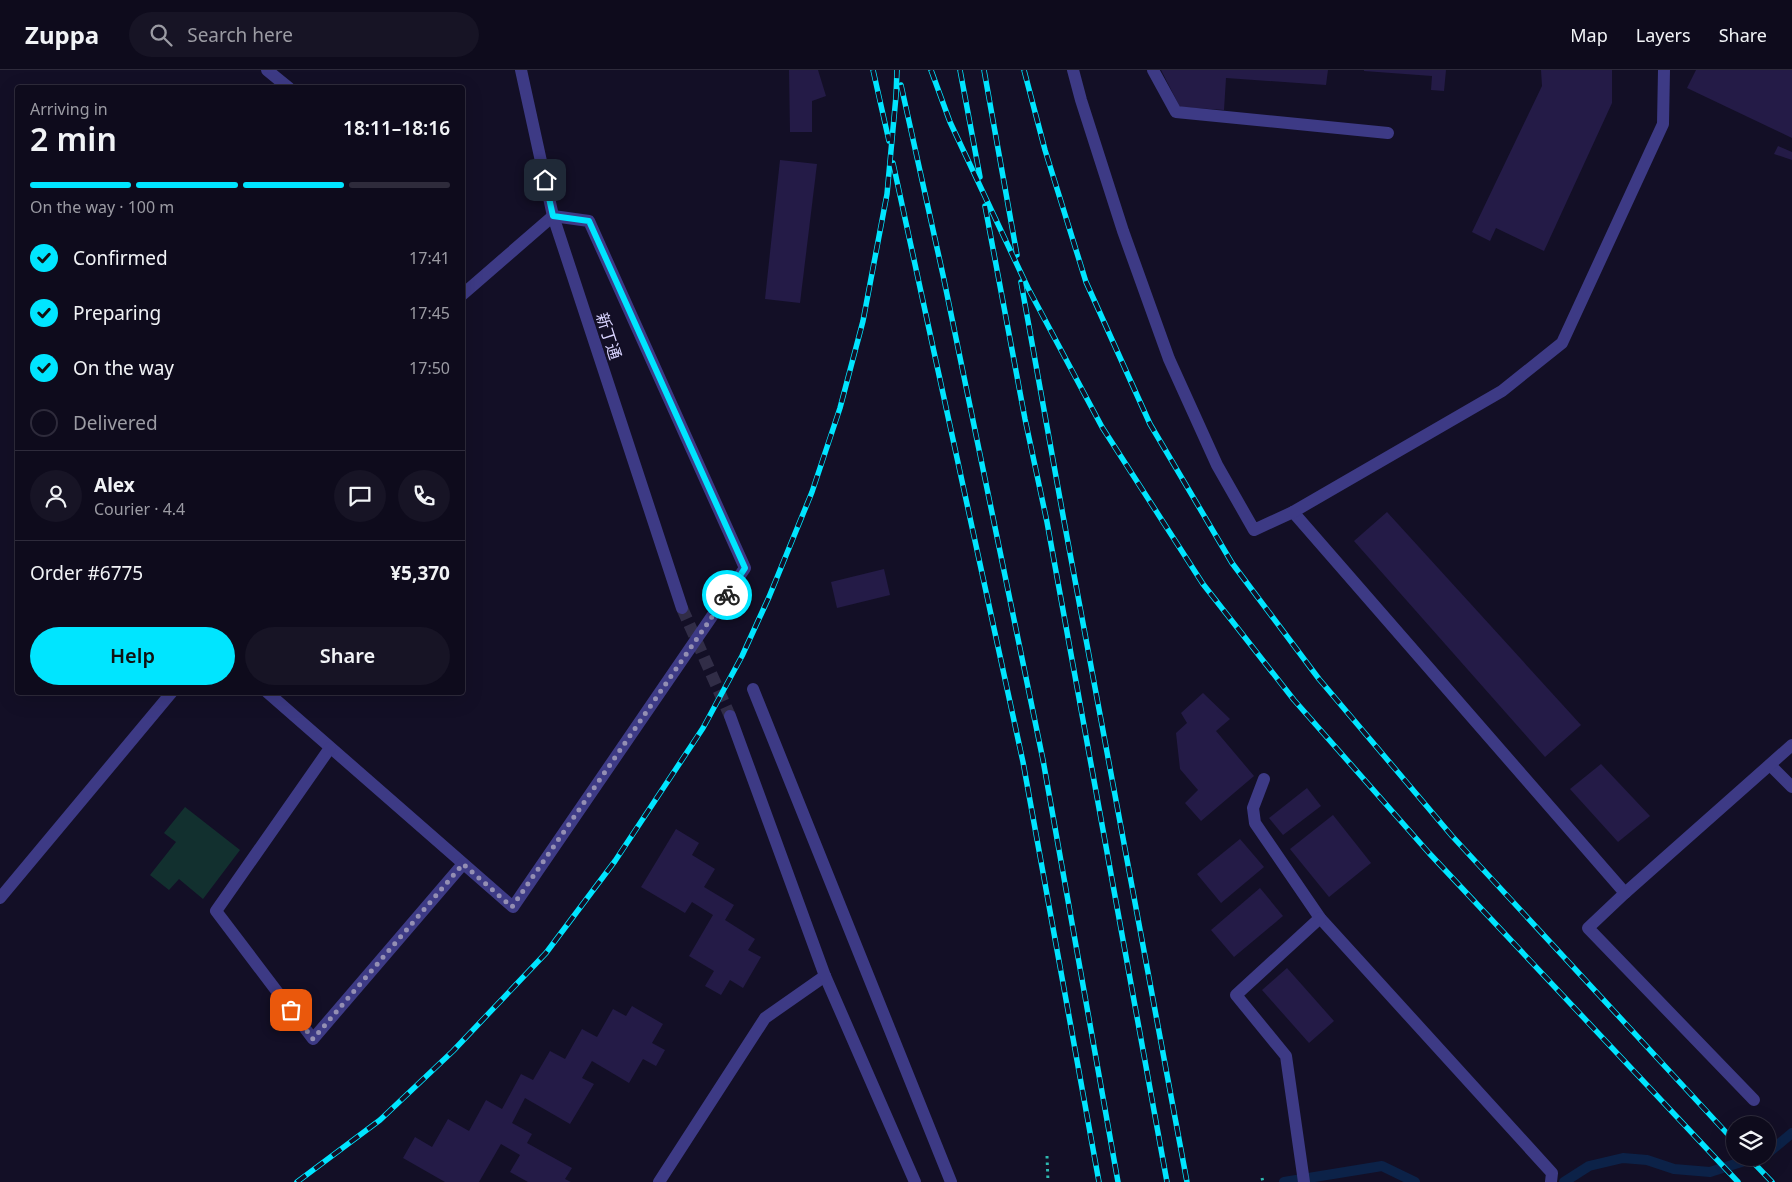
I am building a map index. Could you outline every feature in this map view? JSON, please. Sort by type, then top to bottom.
[{"type":"street","points":[[267,70],[285,85]]},
{"type":"street","name":"新丁通","points":[[521,70],[553,216],[682,608]]},
{"type":"street","points":[[1073,70],[1123,231],[1169,359],[1217,465],[1254,530],[1293,512],[1502,392],[1562,342],[1663,124],[1664,70]]},
{"type":"street","points":[[1153,70],[1176,112],[1388,133]]},
{"type":"street","points":[[270,695],[512,907],[745,568],[589,221],[553,216],[465,292]]},
{"type":"street","points":[[1293,512],[1625,893]]},
{"type":"street","points":[[753,690],[951,1182]]},
{"type":"street","points":[[0,898],[169,695]]},
{"type":"street","points":[[730,716],[825,976],[915,1182]]},
{"type":"street","points":[[1754,1100],[1588,928],[1792,745]]},
{"type":"street","points":[[330,748],[216,911],[313,1039],[463,864]]},
{"type":"street","points":[[1770,765],[1792,787]]},
{"type":"street","points":[[1264,779],[1253,808],[1255,823],[1320,918],[1551,1177]]},
{"type":"street","points":[[1304,1182],[1286,1056],[1236,994],[1320,918]]},
{"type":"street","points":[[659,1182],[765,1018],[825,976]]},
{"type":"path","points":[[1046,1156],[1048,1182]]},
{"type":"green space","points":[[185,807],[240,850],[203,899],[179,879],[169,890],[150,875],[176,842],[164,833]]},
{"type":"building","points":[[789,70],[818,70],[826,96],[812,101],[812,132],[790,132]]},
{"type":"building","points":[[1161,70],[1328,70],[1326,85],[1226,78],[1224,110],[1180,107]]},
{"type":"building","points":[[1364,70],[1446,70],[1444,91],[1431,90],[1432,76]]},
{"type":"building","points":[[1541,70],[1612,70],[1612,103],[1544,251],[1496,228],[1490,241],[1472,232],[1542,86]]},
{"type":"building","points":[[1696,70],[1792,70],[1792,138],[1687,88]]},
{"type":"building","points":[[1778,146],[1792,152],[1792,160],[1774,154]]},
{"type":"building","points":[[780,160],[817,164],[800,303],[765,299]]},
{"type":"building","points":[[1387,512],[1581,725],[1545,757],[1354,541]]},
{"type":"building","points":[[884,569],[890,595],[837,608],[831,582]]},
{"type":"building","points":[[1203,693],[1230,719],[1216,731],[1254,776],[1201,821],[1185,803],[1198,790],[1180,769],[1176,733],[1187,723],[1181,713]]},
{"type":"building","points":[[1601,764],[1650,816],[1618,842],[1570,789]]},
{"type":"building","points":[[1307,788],[1321,806],[1283,835],[1269,818]]},
{"type":"building","points":[[1333,815],[1371,863],[1329,897],[1290,849]]},
{"type":"building","points":[[676,829],[699,843],[692,855],[715,869],[704,887],[734,905],[725,920],[755,939],[748,950],[761,957],[743,988],[730,980],[721,995],[705,986],[714,971],[689,956],[713,915],[692,902],[685,913],[641,887]]},
{"type":"building","points":[[1240,839],[1264,867],[1221,903],[1197,874]]},
{"type":"building","points":[[1260,888],[1283,916],[1234,957],[1211,930]]},
{"type":"building","points":[[1287,968],[1334,1021],[1309,1043],[1262,990]]},
{"type":"building","points":[[632,1006],[663,1024],[652,1043],[665,1050],[656,1066],[643,1059],[629,1083],[592,1061],[582,1078],[594,1084],[570,1124],[525,1098],[512,1123],[532,1134],[527,1143],[572,1168],[565,1179],[571,1182],[528,1182],[510,1172],[520,1155],[501,1144],[479,1182],[445,1182],[403,1158],[415,1137],[432,1147],[448,1119],[469,1131],[486,1100],[502,1109],[521,1074],[533,1080],[550,1051],[565,1059],[582,1029],[597,1037],[613,1009],[626,1016]]},
{"type":"waterway","points":[[1776,1146],[1792,1133]]},
{"type":"waterway","points":[[1564,1182],[1589,1166],[1623,1158],[1647,1160],[1674,1169],[1710,1172],[1729,1166]]},
{"type":"waterway","points":[[1284,1182],[1382,1166],[1415,1182]]},
{"type":"tunnel","points":[[682,608],[730,716]]},
{"type":"railway","points":[[873,70],[889,141]]},
{"type":"railway","points":[[297,1182],[380,1120],[453,1051],[546,953],[615,861],[703,728],[742,656],[769,597],[812,492],[840,408],[863,321],[887,194],[897,70]]},
{"type":"railway","points":[[931,70],[950,122],[1028,288],[1102,427],[1203,584],[1294,700],[1429,853],[1738,1182]]},
{"type":"railway","points":[[960,70],[980,177]]},
{"type":"railway","points":[[984,70],[1017,255]]},
{"type":"railway","points":[[1024,70],[1045,150],[1086,282],[1150,424],[1232,563],[1319,679],[1452,836],[1726,1132]]},
{"type":"railway","points":[[901,85],[943,275],[1043,760],[1118,1182]]},
{"type":"railway","points":[[893,163],[1023,762],[1099,1182]]},
{"type":"railway","points":[[985,206],[1025,419],[1047,522],[1167,1182]]},
{"type":"railway","points":[[1021,282],[1187,1182]]},
{"type":"railway","points":[[1757,1166],[1772,1182]]},
{"type":"way so far","points":[[291,1010],[313,1039],[463,864],[512,907],[727,595]]},
{"type":"route","points":[[545,180],[553,216],[589,221],[745,568],[727,595]]}]
